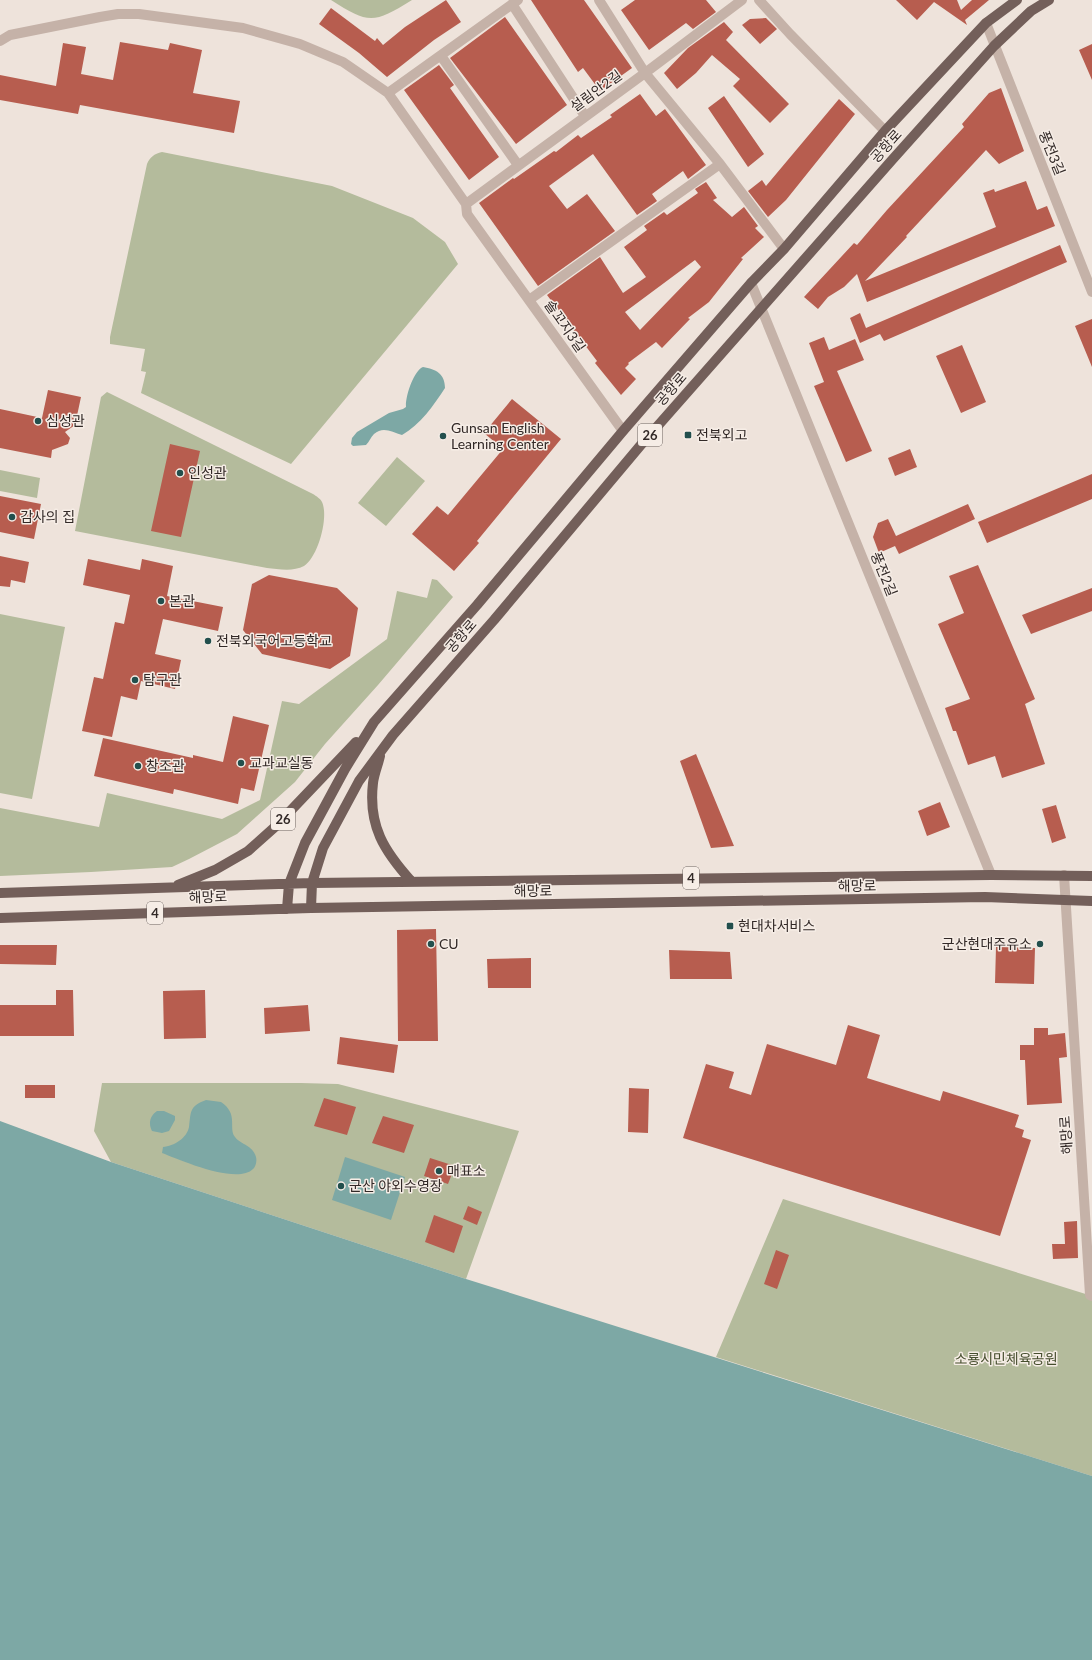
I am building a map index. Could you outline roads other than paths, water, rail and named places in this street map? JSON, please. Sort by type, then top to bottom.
[{"type":"main road","name":"공항로","points":[[287,909],[289,884],[309,836],[344,769],[374,722],[477,605],[623,431],[751,282],[784,249],[885,131],[986,24],[1017,0]]},
{"type":"main road","name":"공항로","points":[[311,908],[312,883],[322,848],[359,781],[393,736],[494,620],[640,446],[994,46],[1031,11],[1049,0]]},
{"type":"main road","name":"26","points":[[171,888],[215,870],[248,851],[276,826],[324,777],[374,722]]},
{"type":"main road","points":[[381,752],[373,782],[372,803],[375,822],[380,840],[392,860],[412,882]]},
{"type":"main road","name":"해망로","points":[[0,893],[312,883],[991,875],[1092,876]]},
{"type":"main road","name":"해망로","points":[[0,918],[311,908],[985,898],[1092,902]]},
{"type":"street","points":[[599,0],[645,73],[720,164],[784,249]]},
{"type":"street","name":"설림안2길","points":[[466,204],[742,0]]},
{"type":"street","points":[[759,0],[790,34],[885,131]]},
{"type":"street","points":[[0,41],[10,35],[100,16],[139,14],[243,28],[300,44],[343,62],[388,93],[515,2],[585,116]]},
{"type":"street","name":"풍전3길","points":[[986,24],[1092,292]]},
{"type":"street","points":[[441,56],[518,165]]},
{"type":"street","name":"솔꼬지3길","points":[[388,93],[466,204],[467,214],[623,431]]},
{"type":"street","points":[[529,300],[720,164]]},
{"type":"street","name":"풍전2길","points":[[751,282],[991,875]]},
{"type":"street","name":"해망로","points":[[1064,875],[1090,1295],[1092,1296]]},
{"type":"water","points":[[423,367],[432,369],[439,373],[445,383],[445,388],[426,414],[415,426],[402,435],[388,430],[381,430],[374,434],[366,445],[353,446],[351,444],[352,438],[357,432],[389,413],[406,407],[407,397],[413,378]]},
{"type":"water","points":[[206,1100],[221,1102],[230,1111],[232,1129],[235,1137],[250,1148],[256,1157],[255,1166],[253,1169],[245,1173],[222,1173],[208,1170],[162,1153],[163,1147],[176,1143],[186,1135],[192,1110],[200,1102]]},
{"type":"water","points":[[157,1111],[164,1111],[175,1116],[175,1120],[169,1131],[162,1133],[152,1131],[150,1120]]},
{"type":"water","points":[[0,1121],[111,1162],[466,1279],[1092,1476],[1092,1660],[0,1660]]},
{"type":"water","points":[[345,1157],[405,1177],[391,1220],[332,1200]]},
{"type":"place","name":"심성관","points":[[38,421]]},
{"type":"place","name":"전북외고","points":[[688,435]]},
{"type":"place","name":"Gunsan English Learning Center","points":[[443,436]]},
{"type":"place","name":"인성관","points":[[180,473]]},
{"type":"place","name":"감사의 집","points":[[12,517]]},
{"type":"place","name":"본관","points":[[161,601]]},
{"type":"place","name":"전북외국어고등학교","points":[[208,641]]},
{"type":"place","name":"탐구관","points":[[135,680]]},
{"type":"place","name":"교과교실동","points":[[241,763]]},
{"type":"place","name":"창조관","points":[[138,766]]},
{"type":"place","name":"현대차서비스","points":[[730,926]]},
{"type":"place","name":"CU","points":[[431,944]]},
{"type":"place","name":"군산현대주유소","points":[[1040,944]]},
{"type":"place","name":"매표소","points":[[439,1171]]},
{"type":"place","name":"군산 야외수영장","points":[[341,1186]]},
{"type":"park label","name":"소룡시민체육공원","points":[[1006,1359]]}]
